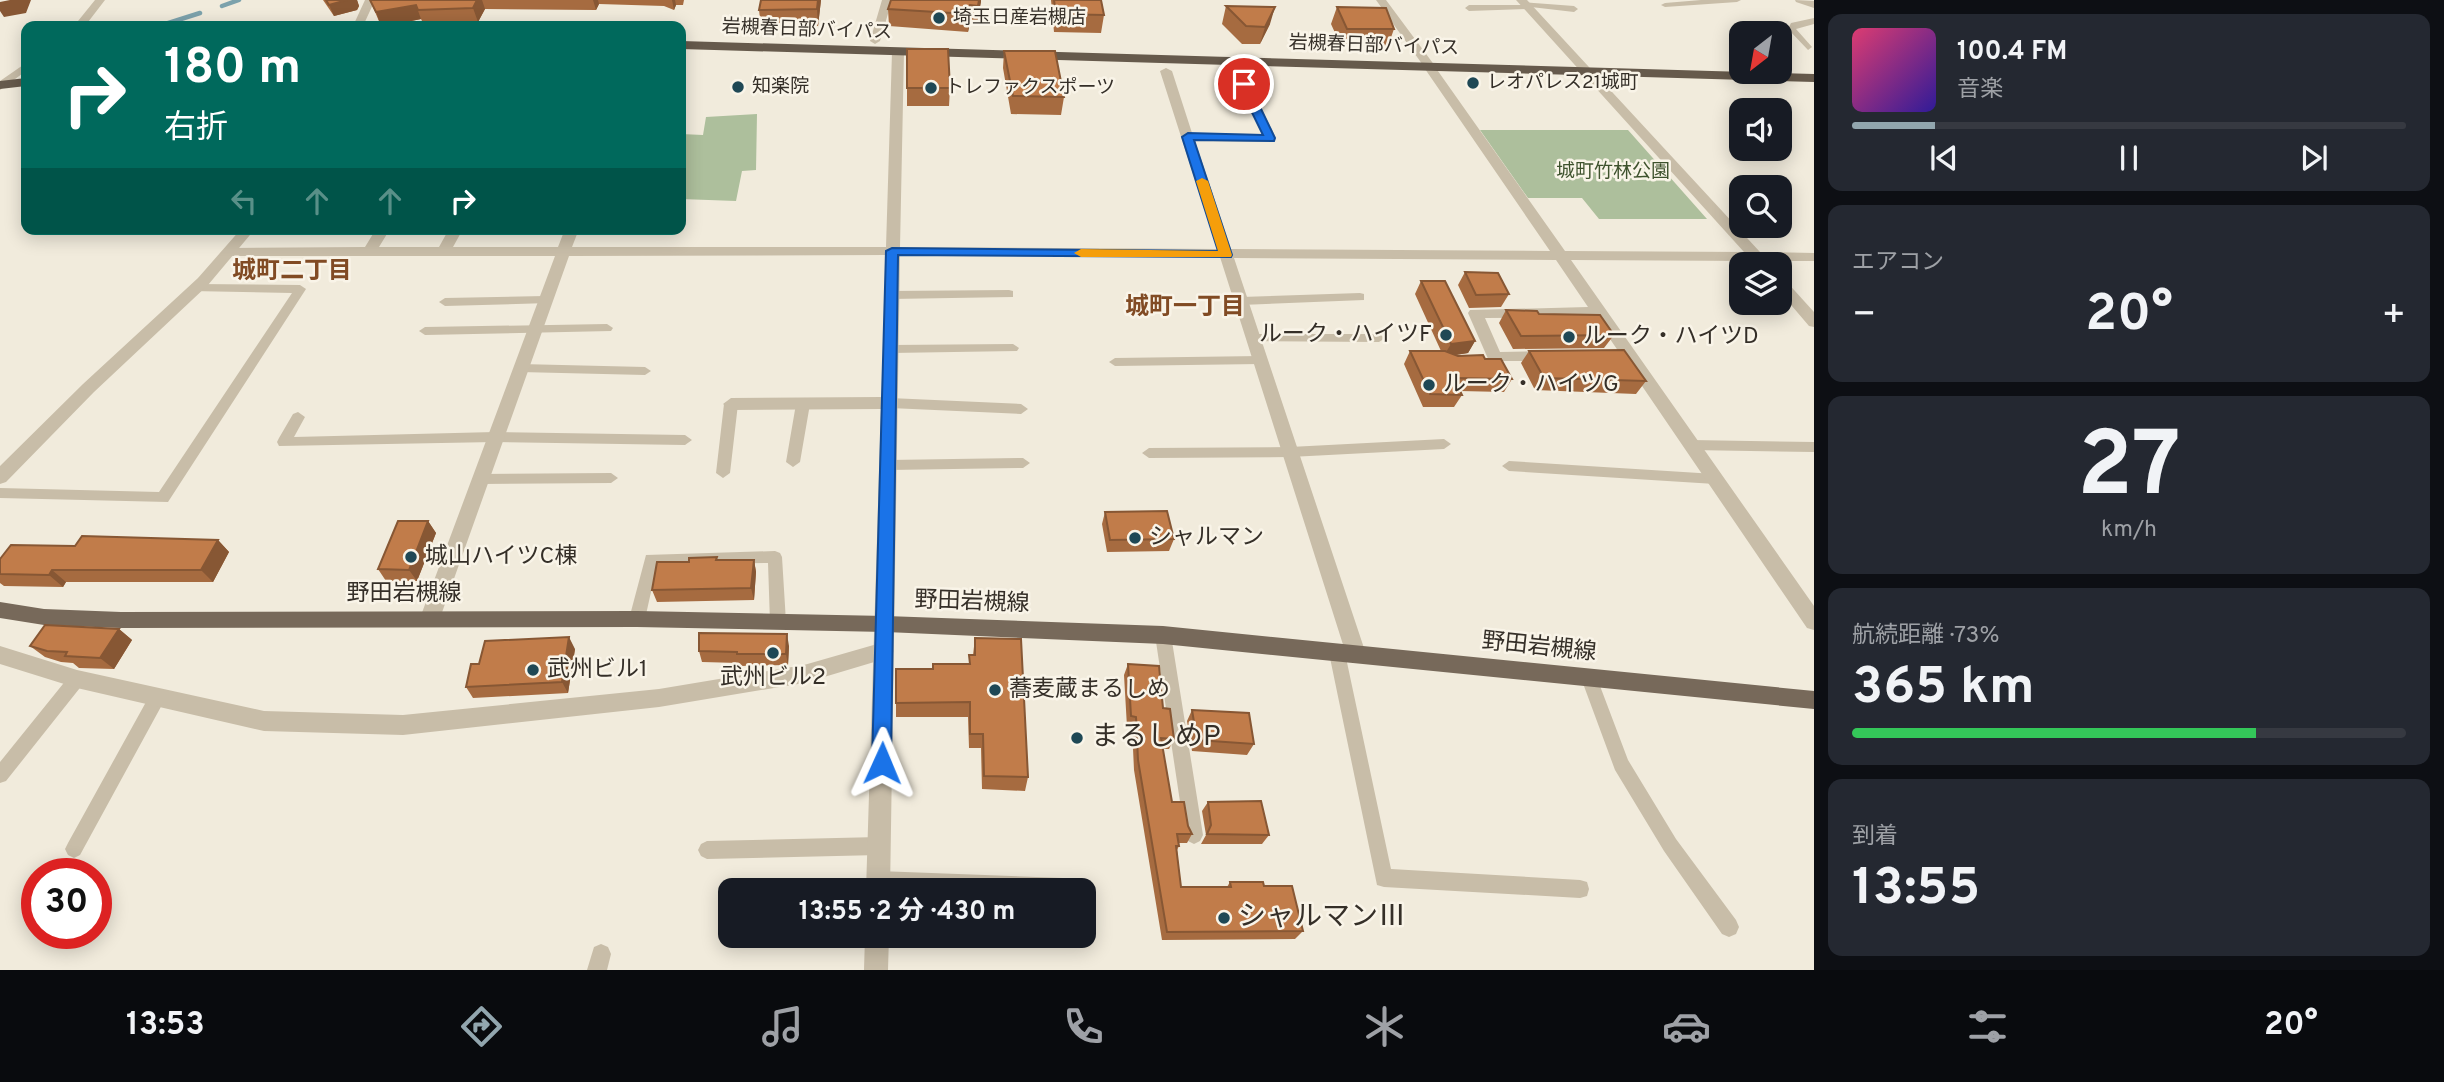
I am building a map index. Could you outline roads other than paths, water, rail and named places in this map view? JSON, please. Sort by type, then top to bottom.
[{"type":"highway","name":"岩槻春日部バイパス","points":[[686,36],[1426,61],[1587,72],[1814,78]]},
{"type":"highway","name":"岩槻春日部バイパス","points":[[686,45],[1247,61],[1577,61],[1729,65]]},
{"type":"highway","points":[[1792,66],[1814,67]]},
{"type":"highway","points":[[1,83],[21,74]]},
{"type":"main road","name":"野田岩槻線","points":[[0,610],[44,617],[121,620],[637,619],[886,624],[1163,635],[1814,700]]},
{"type":"street","points":[[84,21],[100,0]]},
{"type":"street","points":[[360,21],[370,0]]},
{"type":"street","points":[[875,41],[887,0]]},
{"type":"street","points":[[1381,0],[1564,257],[1814,622]]},
{"type":"street","points":[[1800,0],[1814,5]]},
{"type":"street","points":[[1524,4],[1753,252]]},
{"type":"street","points":[[878,878],[898,52]]},
{"type":"street","points":[[1188,137],[1270,138],[1244,84],[1251,73],[1247,61]]},
{"type":"street","points":[[1166,71],[1290,452],[1347,653]]},
{"type":"street","points":[[0,477],[195,288],[243,235]]},
{"type":"street","points":[[369,253],[380,235]]},
{"type":"street","points":[[443,253],[453,235]]},
{"type":"street","points":[[430,618],[570,235]]},
{"type":"street","points":[[230,252],[562,254],[892,251],[1729,260]]},
{"type":"street","points":[[1792,258],[1814,257]]},
{"type":"street","points":[[1792,296],[1814,321]]},
{"type":"street","points":[[1563,356],[1495,357],[1475,313],[1600,312]]},
{"type":"street","points":[[1603,356],[1630,355]]},
{"type":"street","points":[[731,404],[890,403]]},
{"type":"street","points":[[0,655],[77,679],[264,721],[403,724],[659,698],[804,674],[884,651]]},
{"type":"street","points":[[876,970],[877,948]]},
{"type":"lane","points":[[1665,5],[1737,0]]},
{"type":"lane","points":[[1469,8],[1524,4],[1574,9]]},
{"type":"lane","points":[[1808,47],[1793,29],[1794,25],[1814,21]]},
{"type":"lane","points":[[0,493],[163,499],[300,289],[195,288]]},
{"type":"lane","points":[[891,295],[1009,294]]},
{"type":"lane","points":[[1241,301],[1360,297]]},
{"type":"lane","points":[[444,302],[545,300]]},
{"type":"lane","points":[[425,331],[535,327],[607,328]]},
{"type":"lane","points":[[1252,338],[1379,338]]},
{"type":"lane","points":[[891,349],[1013,348]]},
{"type":"lane","points":[[1477,361],[1495,357]]},
{"type":"lane","points":[[1115,362],[1260,360]]},
{"type":"lane","points":[[520,368],[645,371]]},
{"type":"lane","points":[[890,403],[1021,409]]},
{"type":"lane","points":[[723,473],[731,404]]},
{"type":"lane","points":[[793,463],[803,404]]},
{"type":"lane","points":[[298,417],[284,442],[495,437],[685,440]]},
{"type":"lane","points":[[1149,453],[1290,452],[1444,444]]},
{"type":"lane","points":[[1691,445],[1814,447]]},
{"type":"lane","points":[[889,465],[1023,463]]},
{"type":"lane","points":[[1510,466],[1715,479]]},
{"type":"lane","points":[[479,479],[611,478]]},
{"type":"lane","points":[[637,619],[651,559],[775,557],[778,622]]},
{"type":"lane","points":[[1163,635],[1194,835]]},
{"type":"lane","points":[[1347,653],[1384,878],[1580,889]]},
{"type":"lane","points":[[1589,678],[1621,764],[1670,845],[1729,927]]},
{"type":"lane","points":[[0,775],[77,679]]},
{"type":"lane","points":[[74,849],[157,698]]},
{"type":"lane","points":[[707,850],[879,846]]},
{"type":"waterway","points":[[222,6],[239,0]]},
{"type":"waterway","points":[[175,21],[200,13]]},
{"type":"place","name":"埼玉日産岩槻店","points":[[939,18]]},
{"type":"place","name":"レオパレス21城町","points":[[1473,83]]},
{"type":"place","name":"知楽院","points":[[738,87]]},
{"type":"place","name":"トレファクスポーツ","points":[[931,88]]},
{"type":"place","name":"ルーク・ハイツF","points":[[1446,335]]},
{"type":"place","name":"ルーク・ハイツD","points":[[1569,337]]},
{"type":"place","name":"ルーク・ハイツG","points":[[1429,385]]},
{"type":"place","name":"シャルマン","points":[[1135,538]]},
{"type":"place","name":"城山ハイツC棟","points":[[411,557]]},
{"type":"place","name":"武州ビル2","points":[[773,653]]},
{"type":"place","name":"武州ビル1","points":[[533,670]]},
{"type":"place","name":"蕎麦蔵まるしめ","points":[[995,690]]},
{"type":"place","name":"まるしめP","points":[[1077,738]]},
{"type":"place","name":"シャルマンⅢ","points":[[1224,918]]},
{"type":"district","name":"城町二丁目","points":[[292,272]]},
{"type":"district","name":"城町一丁目","points":[[1185,308]]},
{"type":"park label","name":"城町竹林公園","points":[[1613,172]]}]
